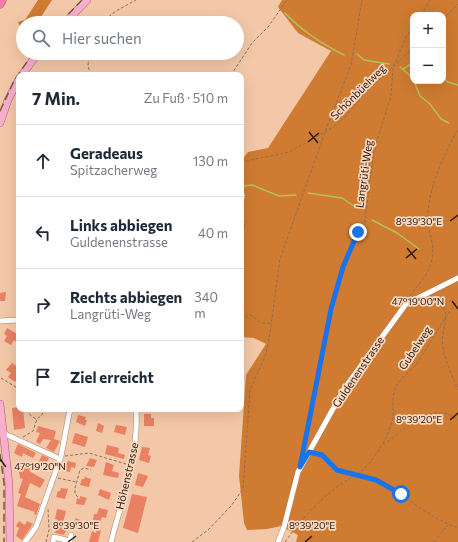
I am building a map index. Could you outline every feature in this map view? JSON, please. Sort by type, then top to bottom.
[{"type":"highway","points":[[0,4],[2,0]]},
{"type":"main road","points":[[72,16],[87,0]]},
{"type":"main road","points":[[24,72],[33,60]]},
{"type":"main road","points":[[0,123],[8,100],[16,85]]},
{"type":"main road","points":[[0,404],[3,433],[2,441],[9,484],[10,542]]},
{"type":"street","name":"Guldenenstrasse","points":[[278,542],[284,527],[295,480],[300,467],[344,388],[406,304],[458,278]]},
{"type":"street","points":[[0,321],[16,320]]},
{"type":"street","points":[[25,542],[36,527],[54,477],[60,458],[69,412]]},
{"type":"street","name":"Höhenstrasse","points":[[111,542],[130,465],[135,437],[136,412]]},
{"type":"street","points":[[3,433],[60,458]]},
{"type":"street","points":[[53,542],[54,537],[70,541],[71,535]]},
{"type":"path","points":[[110,16],[136,0]]},
{"type":"path","points":[[244,56],[252,43],[268,26],[287,0]]},
{"type":"path","points":[[192,542],[208,530],[231,506],[243,489],[250,390],[266,354],[272,322],[280,259],[325,132],[352,65],[362,0]]},
{"type":"path","points":[[424,12],[430,0]]},
{"type":"path","points":[[446,16],[458,4]]},
{"type":"path","points":[[393,68],[406,37],[410,31]]},
{"type":"path","name":"Schönbüelweg","points":[[244,161],[290,152],[339,123],[366,92],[410,51]]},
{"type":"path","points":[[89,60],[89,72]]},
{"type":"path","points":[[234,72],[241,60]]},
{"type":"path","name":"Langrüti-Weg","points":[[300,467],[337,284],[350,248],[362,226],[366,214],[368,186],[374,150],[391,96],[393,68]]},
{"type":"path","points":[[406,304],[432,263],[433,250],[428,217],[431,192],[438,166],[458,129]]},
{"type":"path","points":[[244,227],[246,221]]},
{"type":"path","points":[[426,294],[441,304],[446,315],[443,336],[443,351],[458,390]]},
{"type":"path","name":"Gubelweg","points":[[285,542],[315,505],[343,483],[358,475],[368,466],[383,444],[393,419],[392,399],[395,388],[417,362],[446,315],[458,301]]},
{"type":"path","points":[[244,318],[251,315],[257,322],[263,324],[272,322]]},
{"type":"path","points":[[1,378],[16,387]]},
{"type":"path","points":[[29,412],[30,415],[37,419]]},
{"type":"path","points":[[21,441],[25,435],[33,431],[37,419],[43,412]]},
{"type":"path","points":[[383,444],[424,415],[442,414],[454,417],[458,420]]},
{"type":"path","points":[[309,452],[322,455],[337,470],[358,475],[384,484],[449,525],[458,528]]},
{"type":"path","points":[[60,458],[89,453],[130,465]]},
{"type":"path","points":[[78,497],[75,494],[76,482],[80,470],[84,468],[90,470]]},
{"type":"path","points":[[54,477],[76,482]]},
{"type":"path","points":[[44,503],[47,507],[49,523],[46,542]]},
{"type":"path","points":[[434,542],[449,525]]},
{"type":"shaded area","points":[[38,0],[52,0],[42,16],[28,16]]},
{"type":"shaded area","points":[[282,0],[458,0],[458,542],[296,542],[298,535],[281,526],[267,529],[247,530],[244,523],[239,476],[246,375],[266,344],[254,338],[244,337],[244,157],[248,152],[268,148],[331,51],[298,33],[278,7]]},
{"type":"building","points":[[6,292],[5,301],[0,301],[0,293]]},
{"type":"building","points":[[7,328],[16,333],[16,342],[14,340],[11,345],[4,341],[7,336],[4,334]]},
{"type":"building","points":[[12,363],[16,366],[15,382],[8,377],[11,373],[6,370]]},
{"type":"building","points":[[16,407],[16,412],[23,412],[25,428],[14,430],[12,408]]},
{"type":"building","points":[[144,414],[151,414],[151,418],[154,418],[154,426],[144,426]]},
{"type":"building","points":[[78,415],[86,417],[85,420],[87,420],[85,426],[76,422]]},
{"type":"building","points":[[98,423],[104,426],[102,433],[96,431]]},
{"type":"building","points":[[116,425],[127,427],[125,435],[114,432]]},
{"type":"building","points":[[38,426],[56,431],[54,439],[60,441],[54,452],[46,448],[51,440],[43,439],[40,444],[36,442],[40,433],[36,432]]},
{"type":"building","points":[[75,433],[88,437],[85,447],[72,443]]},
{"type":"building","points":[[18,444],[36,453],[33,458],[23,453],[22,457],[14,453]]},
{"type":"building","points":[[107,445],[119,448],[118,453],[125,455],[124,459],[105,454]]},
{"type":"building","points":[[142,447],[150,448],[148,455],[151,456],[149,463],[139,460]]},
{"type":"building","points":[[42,455],[49,458],[44,468],[38,464]]},
{"type":"building","points":[[90,458],[97,460],[94,467],[86,466]]},
{"type":"building","points":[[17,461],[31,468],[29,471],[45,480],[40,488],[30,483],[25,497],[40,504],[36,515],[34,514],[35,512],[17,506],[21,494],[18,493],[23,479],[20,478]]},
{"type":"building","points":[[68,461],[76,463],[75,468],[71,467],[70,472],[64,471]]},
{"type":"building","points":[[106,462],[114,465],[112,471],[119,473],[118,478],[103,475]]},
{"type":"building","points":[[138,473],[148,476],[143,487],[135,485]]},
{"type":"building","points":[[85,477],[91,479],[89,487],[80,485],[82,479]]},
{"type":"building","points":[[61,488],[68,489],[65,499],[56,497]]},
{"type":"building","points":[[100,489],[111,493],[109,500],[98,495]]},
{"type":"building","points":[[132,494],[147,497],[138,533],[123,528]]},
{"type":"building","points":[[80,496],[87,498],[84,505],[76,504],[77,498],[80,499]]},
{"type":"building","points":[[99,508],[108,510],[106,518],[102,517],[100,522],[93,520],[94,514],[97,514]]},
{"type":"building","points":[[57,509],[66,511],[62,526],[68,527],[64,535],[55,533],[58,520],[55,519]]},
{"type":"building","points":[[76,518],[82,521],[78,528],[72,525]]},
{"type":"building","points":[[19,521],[25,525],[27,521],[33,524],[22,540],[16,536],[19,528],[16,526]]},
{"type":"building","points":[[97,529],[101,530],[98,542],[89,542],[92,531],[96,533]]},
{"type":"waterway","points":[[285,13],[298,26],[313,37],[344,55]]},
{"type":"waterway","points":[[357,54],[364,60],[389,64]]},
{"type":"waterway","points":[[403,69],[410,65]]},
{"type":"waterway","points":[[400,67],[410,75]]},
{"type":"waterway","points":[[446,80],[458,85]]},
{"type":"waterway","points":[[415,84],[420,96],[430,104],[441,119],[449,123]]},
{"type":"waterway","points":[[244,186],[252,185],[279,196],[296,195]]},
{"type":"waterway","points":[[308,193],[342,198],[354,206]]},
{"type":"waterway","points":[[372,220],[397,233],[419,249]]},
{"type":"railway","points":[[67,16],[82,0]]},
{"type":"railway","points":[[20,72],[28,60]]},
{"type":"railway","points":[[0,111],[16,78]]},
{"type":"railway","points":[[0,454],[4,483],[4,542]]},
{"type":"route","points":[[358,232],[350,248],[337,284],[300,467],[309,452],[320,454],[337,470],[376,480],[401,494]]}]
